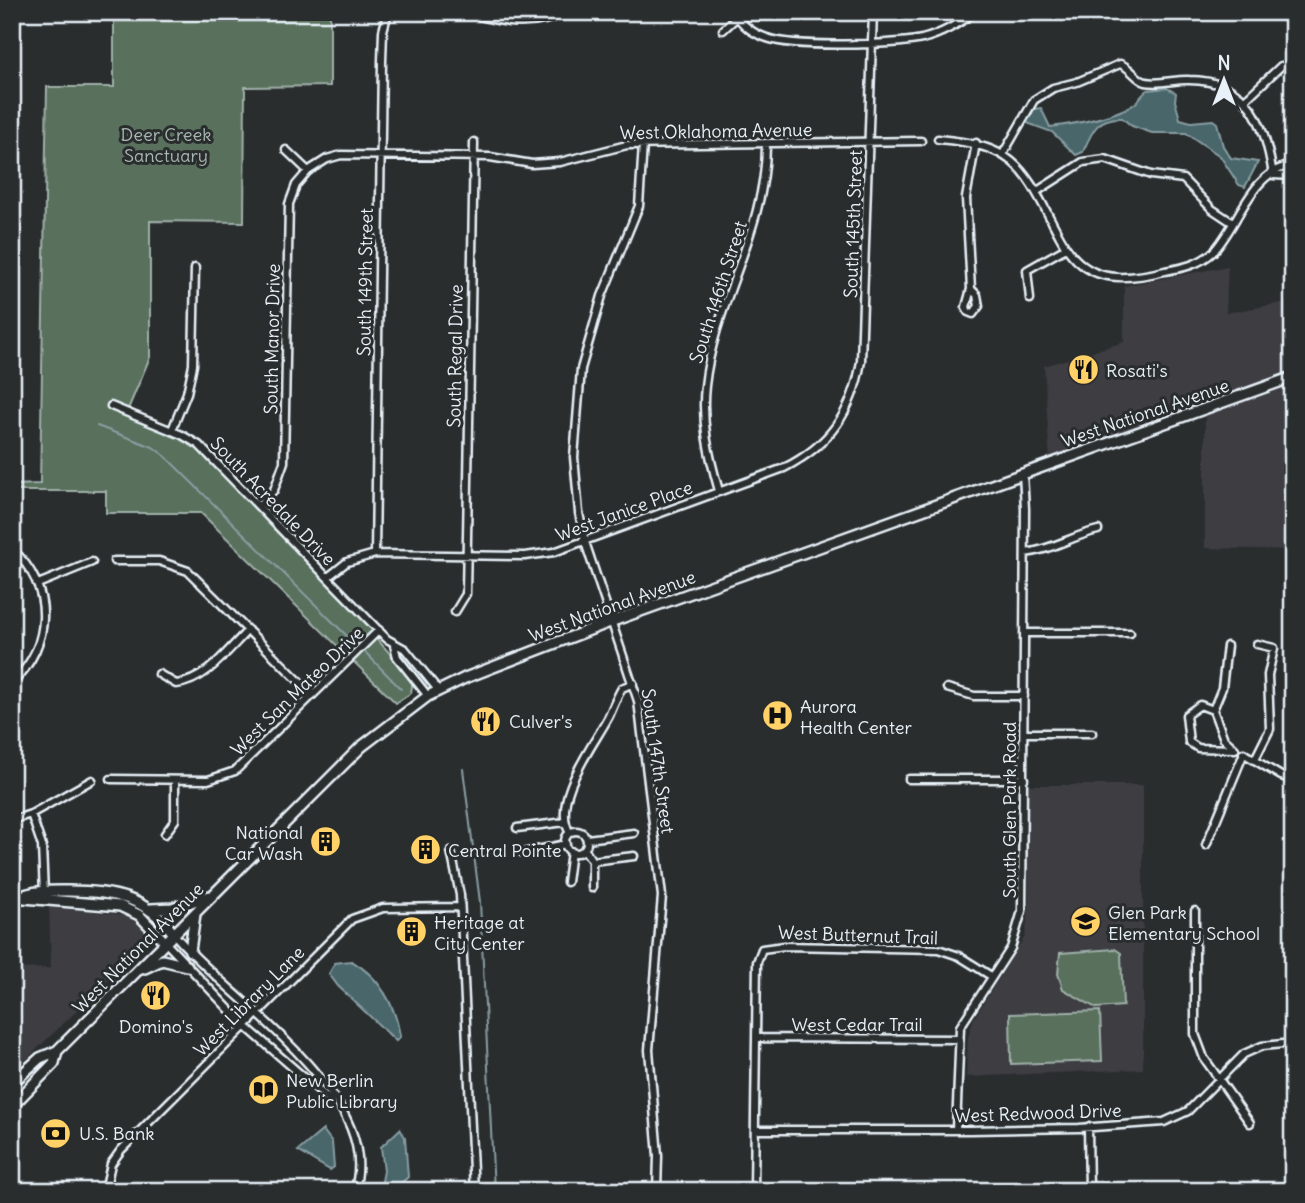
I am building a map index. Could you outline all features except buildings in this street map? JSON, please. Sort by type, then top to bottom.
[{"type":"main road","name":"West National Avenue","points":[[12,1083],[40,1058],[57,1051],[361,747],[428,696],[610,622],[1293,377]]},
{"type":"main road","points":[[16,897],[107,891],[128,896],[150,909],[174,934]]},
{"type":"main road","points":[[44,896],[127,908],[139,915],[165,942]]},
{"type":"main road","points":[[150,909],[172,908],[211,896]]},
{"type":"main road","points":[[190,951],[196,912]]},
{"type":"main road","points":[[129,979],[156,962],[168,960],[187,966]]},
{"type":"main road","name":"West National Avenue","points":[[12,1106],[54,1063],[57,1051]]},
{"type":"street","name":"South 149th Street","points":[[375,554],[382,61],[388,12]]},
{"type":"street","points":[[466,12],[514,24],[537,22],[566,12]]},
{"type":"street","name":"South 145th Street","points":[[834,431],[849,405],[861,361],[873,12]]},
{"type":"street","points":[[723,30],[736,15],[757,34],[776,41],[870,42],[929,37],[975,12]]},
{"type":"street","points":[[1003,154],[1034,100],[1053,88],[1077,82],[1116,64],[1133,71],[1142,82],[1204,81],[1229,89],[1245,100],[1266,135],[1273,175]]},
{"type":"street","points":[[1245,100],[1281,66]]},
{"type":"street","points":[[938,139],[976,143],[1003,154],[1022,170],[1066,248],[1083,266],[1103,276],[1122,279],[1202,260],[1222,242],[1253,192],[1273,175],[1277,168],[1293,165]]},
{"type":"street","name":"West Oklahoma Avenue","points":[[308,171],[334,156],[473,157],[514,163],[550,163],[612,147],[643,144],[922,141]]},
{"type":"street","name":"South Regal Drive","points":[[455,612],[465,600],[474,142]]},
{"type":"street","name":"South 146th Street","points":[[719,491],[706,436],[706,373],[760,206],[766,143]]},
{"type":"street","points":[[971,289],[966,198],[976,143]]},
{"type":"street","name":"South 147th Street","points":[[643,144],[639,206],[592,324],[577,397],[575,485],[585,542],[638,701],[662,896],[649,1050],[658,1156],[657,1191]]},
{"type":"street","points":[[286,150],[308,171]]},
{"type":"street","points":[[1036,192],[1083,162],[1105,159],[1145,174],[1183,179],[1212,209],[1233,223]]},
{"type":"street","name":"South Manor Drive","points":[[259,506],[274,491],[284,462],[288,212],[296,185],[308,171]]},
{"type":"street","points":[[1273,175],[1293,176]]},
{"type":"street","points":[[1030,299],[1027,270],[1066,248]]},
{"type":"street","points":[[172,430],[187,393],[193,365],[195,268]]},
{"type":"street","name":"South Acredale Drive","points":[[111,405],[172,430],[199,445],[394,645],[405,649],[439,691]]},
{"type":"street","name":"West Janice Place","points":[[328,578],[346,562],[375,554],[538,555],[585,542],[795,462],[816,449],[834,431]]},
{"type":"street","name":"South Glen Park Road","points":[[956,1130],[958,1039],[967,1012],[1011,948],[1021,921],[1024,779],[1023,473]]},
{"type":"street","points":[[1025,553],[1050,550],[1074,536],[1098,530]]},
{"type":"street","points":[[12,549],[38,584],[44,604],[41,638],[28,666],[12,683]]},
{"type":"street","points":[[114,561],[159,561],[178,566],[196,578],[313,695]]},
{"type":"street","points":[[38,584],[92,562]]},
{"type":"street","points":[[159,674],[170,683],[190,681],[209,668],[248,630]]},
{"type":"street","name":"West San Mateo Drive","points":[[111,779],[208,780],[235,771],[379,630]]},
{"type":"street","points":[[1024,633],[1130,633]]},
{"type":"street","points":[[1255,759],[1270,729],[1268,675],[1274,649],[1257,644]]},
{"type":"street","name":"South Acredale Drive","points":[[394,645],[397,657],[428,696]]},
{"type":"street","points":[[1227,646],[1222,688],[1213,710],[1224,739],[1235,749],[1280,776],[1293,780]]},
{"type":"street","points":[[566,844],[569,833],[565,822],[569,793],[579,768],[622,688],[633,683]]},
{"type":"street","points":[[947,688],[974,696],[1024,696]]},
{"type":"street","points":[[1213,710],[1199,705],[1187,712],[1186,733],[1189,742],[1198,748],[1235,749]]},
{"type":"street","points":[[1024,733],[1092,733]]},
{"type":"street","points":[[1206,845],[1244,753]]},
{"type":"street","points":[[909,779],[1024,779]]},
{"type":"street","points":[[12,820],[32,814],[92,780]]},
{"type":"street","points":[[165,834],[175,820],[176,780]]},
{"type":"street","points":[[32,814],[42,846],[44,896]]},
{"type":"street","points":[[517,828],[565,822]]},
{"type":"street","points":[[569,833],[580,831],[587,839]]},
{"type":"street","points":[[587,839],[634,833]]},
{"type":"street","points":[[584,849],[587,839]]},
{"type":"street","points":[[566,844],[571,851],[567,882]]},
{"type":"street","points":[[523,853],[566,844]]},
{"type":"street","points":[[571,851],[584,849]]},
{"type":"street","points":[[584,849],[592,861],[592,888]]},
{"type":"street","points":[[451,851],[460,907],[474,1191]]},
{"type":"street","points":[[592,861],[634,856]]},
{"type":"street","name":"West Library Lane","points":[[105,1191],[111,1164],[121,1150],[244,1025],[361,914],[383,908],[460,907]]},
{"type":"street","points":[[1195,911],[1193,1024],[1198,1047],[1250,1123]]},
{"type":"street","points":[[174,934],[310,1066],[338,1105],[352,1127],[359,1155],[359,1176],[354,1191]]},
{"type":"street","points":[[165,942],[244,1025],[338,1105]]},
{"type":"street","name":"West Butternut Trail","points":[[757,1038],[757,962],[765,947],[925,947],[959,956],[991,976]]},
{"type":"street","points":[[754,1191],[757,1038]]},
{"type":"street","name":"West Cedar Trail","points":[[757,1038],[958,1039]]},
{"type":"street","name":"West Redwood Drive","points":[[755,1130],[1088,1127],[1170,1120],[1188,1111],[1251,1050],[1293,1043]]},
{"type":"street","points":[[1088,1127],[1089,1191]]},
{"type":"shaded area","points":[[1228,266],[1226,313],[1293,301],[1293,550],[1205,548],[1205,409],[1050,463],[1044,366],[1124,342],[1124,286]]},
{"type":"shaded area","name":"Glen Park Elementary School","points":[[1026,785],[1143,785],[1143,1069],[966,1077],[968,1037],[973,1020],[1025,936],[1029,908]]},
{"type":"shaded area","points":[[49,906],[124,915],[146,928],[146,940],[138,952],[12,1073],[12,969],[51,968]]},
{"type":"green space","name":"Deer Creek Sanctuary","points":[[114,12],[330,12],[330,86],[245,87],[244,222],[150,221],[150,357],[126,414],[192,443],[370,626],[377,639],[413,680],[411,693],[396,703],[201,513],[106,513],[106,491],[12,491],[12,485],[40,484],[47,87],[114,87]]},
{"type":"green space","points":[[1115,949],[1121,953],[1123,1006],[1096,1008],[1063,989],[1058,974],[1060,953]]},
{"type":"green space","points":[[1100,1011],[1102,1061],[1011,1064],[1010,1014]]},
{"type":"water","points":[[1167,88],[1176,93],[1175,101],[1180,119],[1191,122],[1213,120],[1217,123],[1223,146],[1231,158],[1258,162],[1245,187],[1239,185],[1220,156],[1186,133],[1152,133],[1132,126],[1122,118],[1114,118],[1101,123],[1089,138],[1083,152],[1076,155],[1052,132],[1027,123],[1034,109],[1041,108],[1050,127],[1092,120],[1133,105],[1148,90]]},
{"type":"water","points":[[351,961],[370,975],[385,993],[398,1026],[400,1037],[396,1041],[338,986],[329,974],[335,963]]},
{"type":"water","points":[[400,1129],[405,1137],[408,1177],[392,1191],[380,1191],[384,1171],[381,1147]]},
{"type":"water","points":[[323,1130],[332,1142],[334,1167],[330,1170],[298,1151]]},
{"type":"waterway","points":[[97,426],[153,447],[165,456],[352,641]]},
{"type":"waterway","points":[[365,652],[401,689]]},
{"type":"waterway","points":[[463,769],[480,902],[494,1191]]},
{"type":"place","name":"Rosati's","points":[[1083,370]]},
{"type":"place","name":"Aurora Health Center","points":[[777,716]]},
{"type":"place","name":"Culver's","points":[[486,721]]},
{"type":"place","name":"National Car Wash","points":[[326,842]]},
{"type":"place","name":"Central Pointe","points":[[425,850]]},
{"type":"place","name":"Glen Park Elementary School","points":[[1085,922]]},
{"type":"place","name":"Heritage at City Center","points":[[411,932]]},
{"type":"place","name":"Domino's","points":[[156,995]]},
{"type":"place","name":"New Berlin Public Library","points":[[263,1090]]},
{"type":"place","name":"U.S. Bank","points":[[56,1133]]}]
